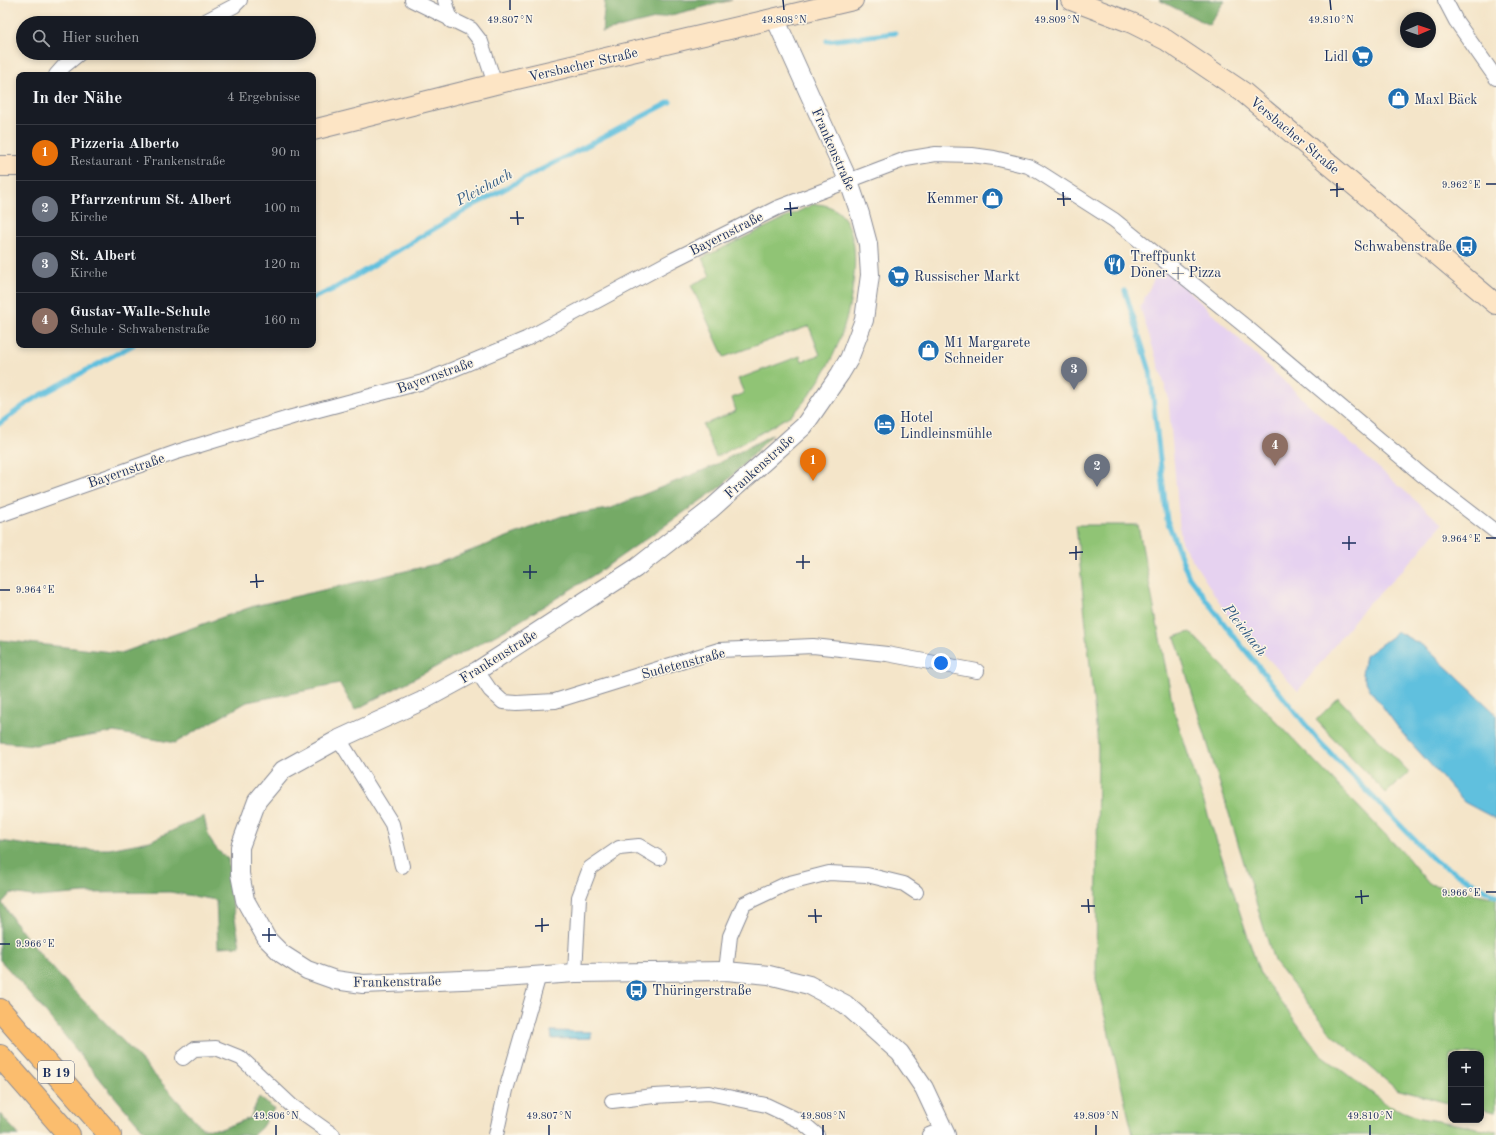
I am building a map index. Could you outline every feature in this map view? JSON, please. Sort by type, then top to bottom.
[{"type":"highway","name":"B 19","points":[[0,1010],[110,1135]]},
{"type":"highway","name":"B 19","points":[[0,1056],[68,1135]]},
{"type":"main road","name":"Versbacher Straße","points":[[316,129],[495,84],[853,0]]},
{"type":"main road","name":"Versbacher Straße","points":[[1071,0],[1132,23],[1166,40],[1243,92],[1496,304]]},
{"type":"main road","points":[[0,166],[16,166]]},
{"type":"street","points":[[215,16],[234,6],[240,0]]},
{"type":"street","points":[[412,0],[471,29],[481,42],[495,84]]},
{"type":"street","points":[[445,0],[452,20]]},
{"type":"street","points":[[1445,0],[1456,21],[1496,78]]},
{"type":"street","name":"Frankenstraße","points":[[775,18],[849,182],[868,244],[870,275],[864,320],[849,359],[843,369],[804,426],[710,510],[636,568],[477,672],[422,701],[339,739],[283,770],[257,801],[240,847],[240,874],[245,900],[268,939],[282,954],[307,970],[335,980],[363,984],[575,973],[726,972],[770,975],[809,985],[845,1004],[900,1053],[924,1088],[940,1133]]},
{"type":"street","points":[[59,72],[71,60]]},
{"type":"street","points":[[849,182],[906,159],[936,154],[954,153],[994,158],[1028,166],[1114,220],[1251,331],[1422,475],[1496,532]]},
{"type":"street","name":"Bayernstraße","points":[[0,515],[177,452],[292,417],[423,382],[526,340],[673,260],[777,208],[849,182]]},
{"type":"street","name":"Sudetenstraße","points":[[477,672],[490,690],[503,702],[517,703],[555,701],[719,650],[813,646],[886,654],[977,671]]},
{"type":"street","points":[[339,739],[392,824],[402,866]]},
{"type":"street","points":[[575,973],[579,897],[590,868],[619,848],[640,846],[659,858]]},
{"type":"street","points":[[726,972],[730,936],[744,904],[786,884],[828,873],[852,874],[868,875],[904,884],[916,892]]},
{"type":"street","points":[[496,1135],[506,1090],[539,975]]},
{"type":"street","points":[[183,1058],[194,1049],[216,1048],[241,1058],[292,1106],[334,1135]]},
{"type":"street","points":[[612,1101],[654,1096],[708,1093],[766,1105],[802,1122],[817,1135]]},
{"type":"shaded area","points":[[1161,265],[1339,433],[1442,524],[1416,556],[1374,599],[1368,603],[1298,691],[1227,614],[1181,542],[1168,396],[1140,307]]},
{"type":"green space","points":[[605,0],[732,0],[602,32]]},
{"type":"green space","points":[[1159,0],[1225,0],[1209,25]]},
{"type":"green space","points":[[814,204],[834,209],[847,222],[853,241],[855,263],[853,288],[848,312],[836,349],[819,381],[795,412],[756,436],[716,457],[703,425],[736,411],[732,398],[744,393],[738,379],[800,356],[802,361],[820,355],[809,326],[724,357],[691,285],[710,276],[702,258]]},
{"type":"green space","points":[[773,434],[723,485],[597,573],[507,629],[355,710],[340,684],[247,702],[175,743],[114,732],[35,745],[0,742],[0,640],[121,653],[254,606],[436,564],[562,516],[608,509],[711,467]]},
{"type":"green space","points":[[1076,525],[1138,525],[1174,711],[1260,974],[1320,1054],[1389,1106],[1420,1118],[1496,1131],[1496,1135],[1133,1135],[1096,979],[1098,746]]},
{"type":"green space","points":[[1190,632],[1406,856],[1429,884],[1496,898],[1496,1112],[1484,1110],[1484,1051],[1448,1051],[1448,1103],[1396,1089],[1333,1035],[1274,961],[1175,637]]},
{"type":"green space","points":[[1338,698],[1409,772],[1386,793],[1316,720]]},
{"type":"green space","points":[[204,816],[211,840],[217,849],[228,859],[230,890],[240,946],[218,947],[216,900],[170,892],[84,893],[38,897],[11,893],[2,903],[42,957],[141,1060],[202,1128],[221,1129],[250,1118],[259,1097],[274,1109],[261,1128],[253,1135],[148,1135],[38,1003],[0,960],[0,841],[57,849],[109,849],[150,841]]},
{"type":"green space","points":[[0,1114],[19,1135],[0,1135]]},
{"type":"water","points":[[1398,632],[1425,647],[1496,714],[1496,819],[1464,802],[1403,734],[1371,691],[1362,674],[1365,656]]},
{"type":"water","points":[[551,1031],[591,1032],[591,1038],[552,1039]]},
{"type":"waterway","name":"Pleichach","points":[[827,41],[895,33]]},
{"type":"waterway","name":"Pleichach","points":[[316,297],[332,290],[474,205],[670,102]]},
{"type":"waterway","name":"Pleichach","points":[[1125,291],[1150,371],[1167,520],[1188,575],[1228,629],[1318,740],[1435,861],[1496,896]]},
{"type":"waterway","name":"Pleichach","points":[[0,423],[30,401],[127,348]]},
{"type":"place","name":"Lidl","points":[[1363,56]]},
{"type":"place","name":"Maxl Bäck","points":[[1398,99]]},
{"type":"place","name":"Kemmer","points":[[993,198]]},
{"type":"place","name":"Schwabenstraße","points":[[1467,246]]},
{"type":"place","name":"Treffpunkt Döner + Pizza","points":[[1115,264]]},
{"type":"place","name":"Russischer Markt","points":[[898,276]]},
{"type":"place","name":"M1 Margarete Schneider","points":[[929,350]]},
{"type":"place","name":"St. Albert","points":[[1074,390]]},
{"type":"place","name":"Hotel Lindleinsmühle","points":[[884,425]]},
{"type":"place","name":"Gustav-Walle-Schule","points":[[1275,466]]},
{"type":"place","name":"Pizzeria Alberto","points":[[813,481]]},
{"type":"place","name":"Pfarrzentrum St. Albert","points":[[1097,487]]},
{"type":"place","name":"Thüringerstraße","points":[[636,990]]}]
